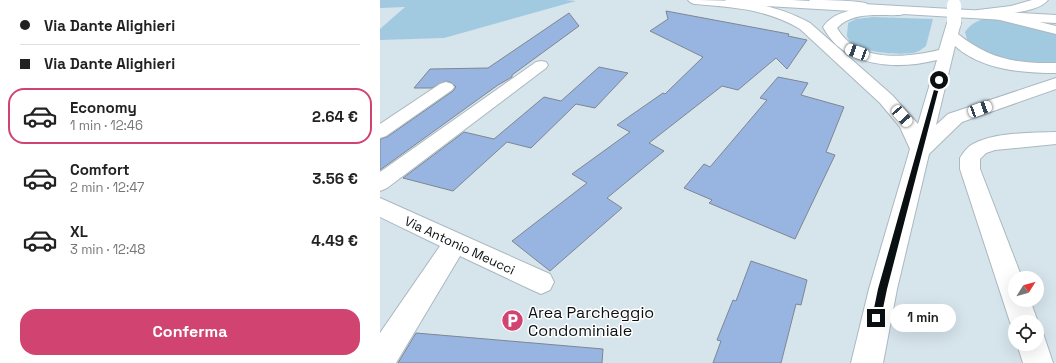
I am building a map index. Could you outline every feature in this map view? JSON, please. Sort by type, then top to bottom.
[{"type":"main road","points":[[694,0],[759,7],[779,12],[794,18],[805,26],[886,99],[909,125],[921,150]]},
{"type":"main road","points":[[731,0],[874,7],[1056,19]]},
{"type":"main road","points":[[815,0],[874,7]]},
{"type":"main road","points":[[978,14],[1012,10],[1030,6],[1042,0]]},
{"type":"main road","points":[[867,363],[882,289],[921,150],[952,29],[953,2]]},
{"type":"main road","points":[[918,10],[848,14],[835,20],[830,27],[832,33],[838,41],[849,49],[881,59],[903,61],[946,53]]},
{"type":"main road","points":[[993,14],[1023,20],[1056,30]]},
{"type":"main road","points":[[952,29],[969,50],[988,59],[1012,65],[1042,69],[1056,68]]},
{"type":"main road","points":[[921,150],[955,118],[1056,83]]},
{"type":"street","points":[[380,183],[541,65]]},
{"type":"street","points":[[380,132],[446,87]]},
{"type":"street","points":[[1008,276],[970,169],[970,158],[978,149],[993,145],[1024,140],[1056,138]]},
{"type":"street","name":"Via Antonio Meucci","points":[[380,207],[541,282]]},
{"type":"street","points":[[380,360],[456,242]]},
{"type":"street","points":[[1034,351],[1038,363]]},
{"type":"shaded area","points":[[380,0],[576,1],[444,38],[380,40],[380,29],[405,7],[380,8]]},
{"type":"shaded area","points":[[873,17],[933,19],[926,46],[914,53],[896,54],[876,52],[857,46],[850,42],[847,36],[848,23],[856,19]]},
{"type":"shaded area","points":[[990,17],[1056,32],[1056,65],[1023,65],[992,57],[968,43],[965,32],[967,29],[976,22]]},
{"type":"building","points":[[666,11],[789,34],[788,36],[807,40],[787,69],[776,58],[738,90],[722,86],[649,143],[664,151],[607,198],[622,208],[550,271],[512,241],[587,183],[572,174],[630,132],[617,125],[663,93],[665,94],[703,57],[650,31],[668,19]]},
{"type":"building","points":[[569,13],[579,26],[512,75],[512,77],[498,85],[380,170],[380,139],[387,137],[453,91],[456,87],[452,83],[446,81],[432,88],[414,88],[430,69],[488,68]]},
{"type":"building","points":[[599,67],[628,73],[595,108],[576,104],[531,148],[507,142],[453,191],[403,178],[464,132],[494,139],[544,97],[561,101]]},
{"type":"building","points":[[778,77],[808,83],[801,95],[844,107],[826,152],[835,155],[795,239],[709,203],[712,200],[684,188],[704,164],[710,167],[767,100],[760,98]]},
{"type":"building","points":[[751,261],[807,280],[801,305],[796,304],[781,363],[713,363],[721,341],[717,340],[733,300],[736,301]]},
{"type":"building","points":[[416,333],[603,349],[602,363],[398,363]]},
{"type":"place","name":"Area Parcheggio Condominiale","points":[[512,321]]},
{"type":"route","points":[[876,318],[882,289],[939,80]]}]
